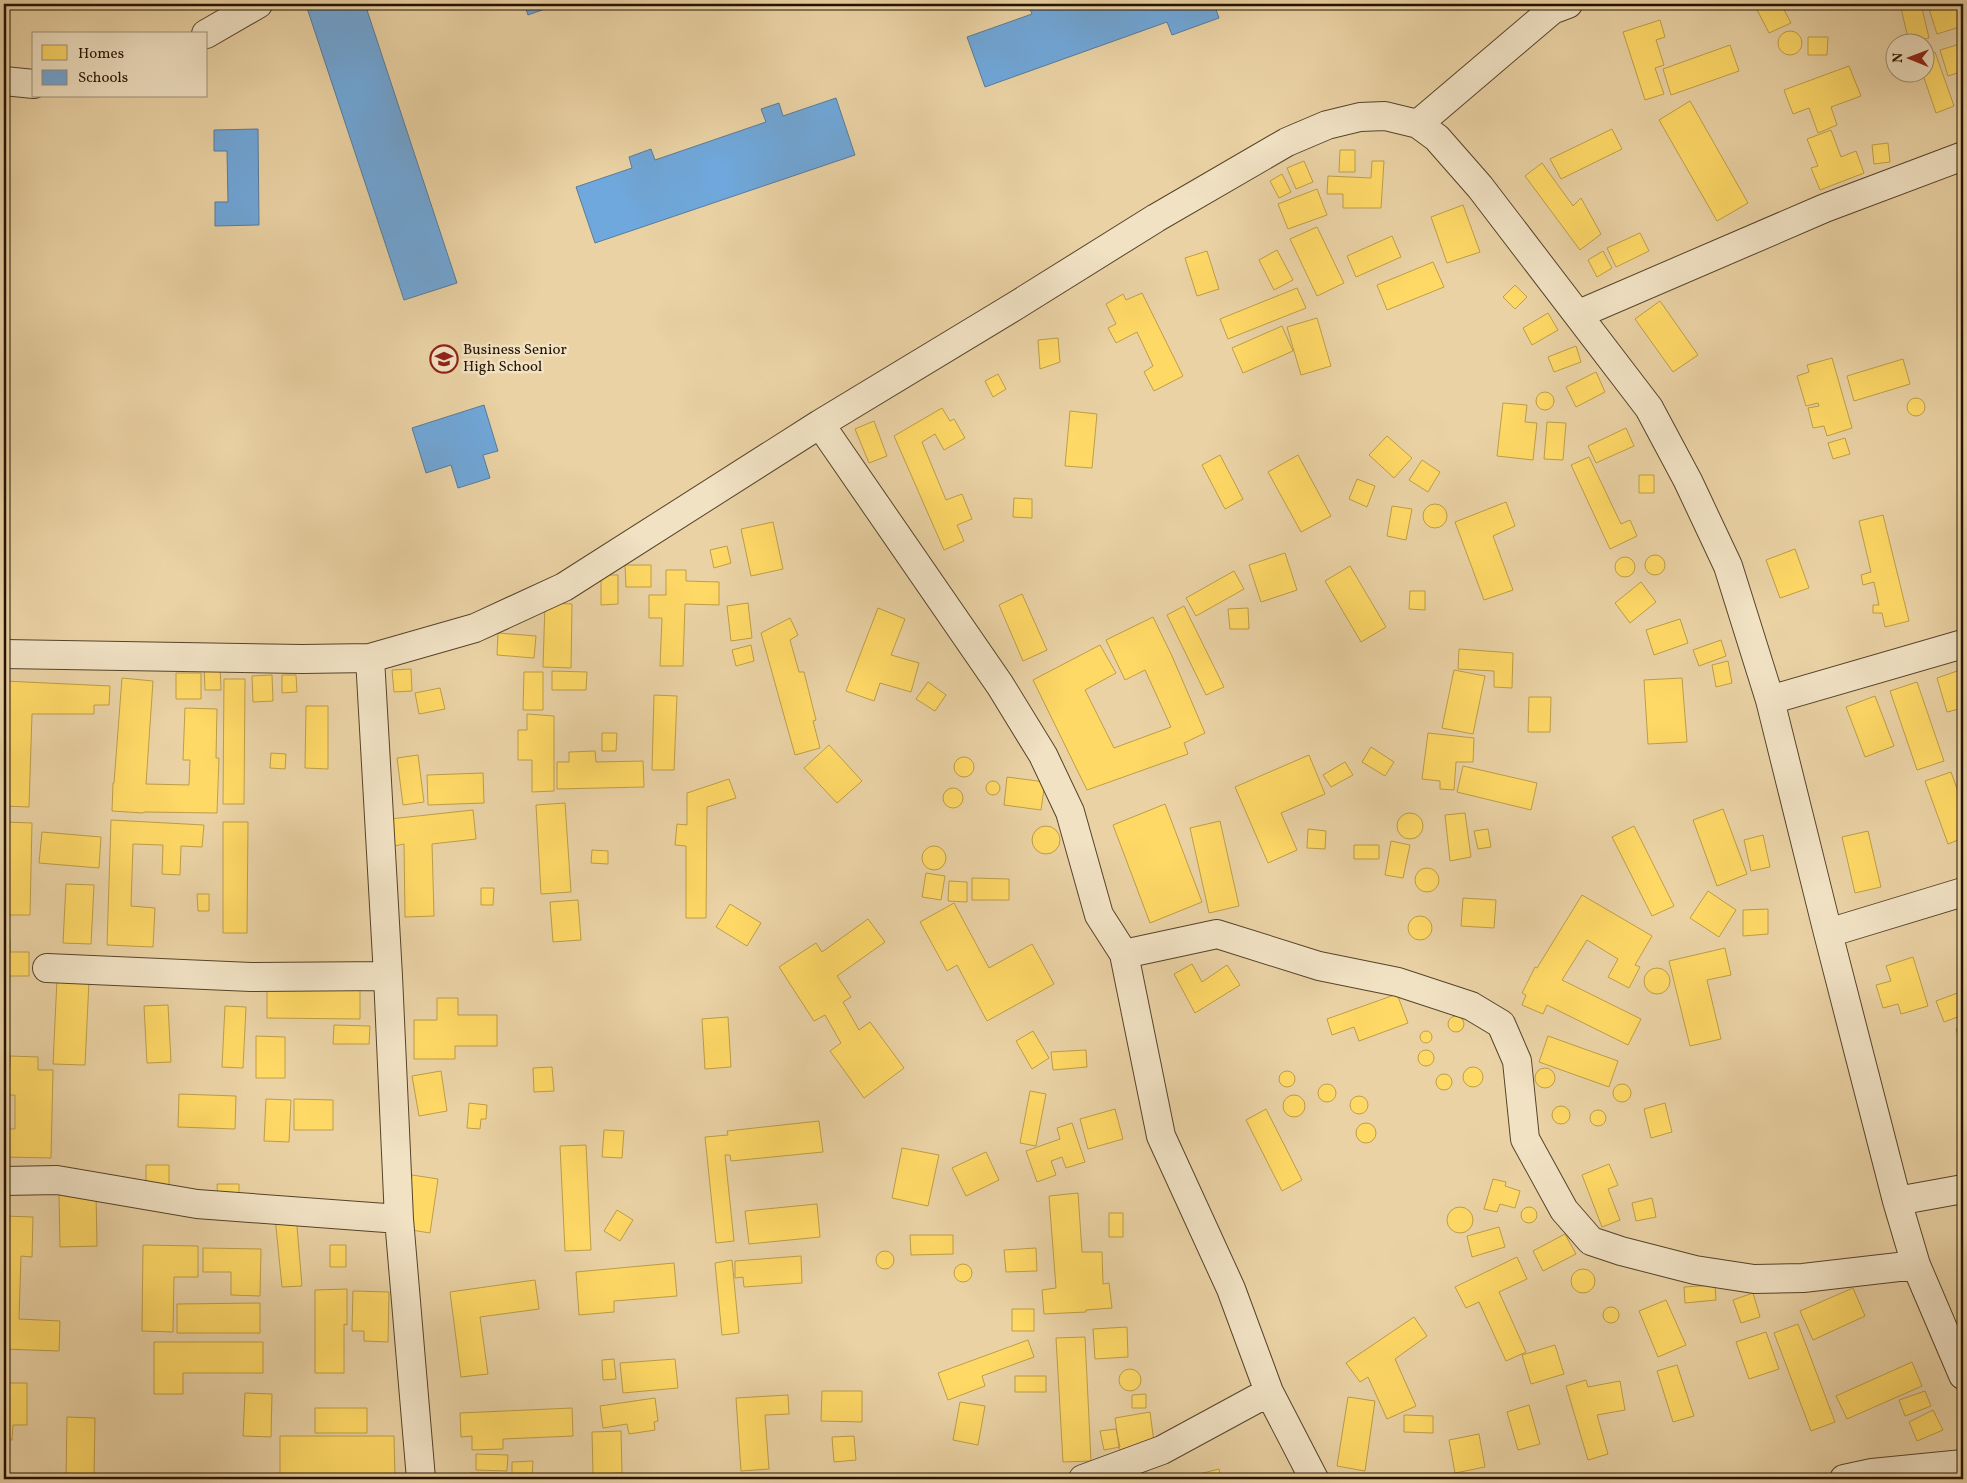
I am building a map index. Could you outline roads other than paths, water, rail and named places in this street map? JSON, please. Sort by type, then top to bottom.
[{"type":"street","points":[[208,33],[258,4]]},
{"type":"street","points":[[1418,124],[1552,10],[1568,4]]},
{"type":"street","points":[[4,81],[32,84]]},
{"type":"street","points":[[4,654],[302,659],[370,658],[475,628],[564,587],[820,424],[1156,218],[1288,142],[1327,125],[1360,117],[1395,118],[1418,124],[1437,138],[1480,187],[1649,408],[1688,481],[1728,566],[1770,700],[1897,1201],[1916,1265],[1963,1375]]},
{"type":"street","points":[[1579,314],[1825,208],[1963,156]]},
{"type":"street","points":[[820,424],[1000,685],[1043,755],[1070,812],[1098,915],[1124,954],[1162,1136],[1231,1290],[1269,1392],[1314,1479]]},
{"type":"street","points":[[1770,700],[1963,644]]},
{"type":"street","points":[[370,658],[388,976],[399,1219],[421,1479]]},
{"type":"street","points":[[1828,932],[1963,892]]},
{"type":"street","points":[[1124,954],[1217,934],[1319,966],[1398,982],[1471,1006],[1501,1024],[1517,1061],[1525,1139],[1564,1210],[1591,1241],[1621,1251],[1695,1270],[1754,1279],[1803,1278],[1916,1265]]},
{"type":"street","points":[[47,968],[251,977],[388,976]]},
{"type":"street","points":[[4,1182],[57,1180],[197,1204],[399,1219]]},
{"type":"street","points":[[1897,1201],[1963,1189]]},
{"type":"street","points":[[1083,1479],[1162,1450],[1269,1392]]},
{"type":"street","points":[[1844,1479],[1963,1464]]},
{"type":"place","name":"Business Senior High School","points":[[444,359]]}]
